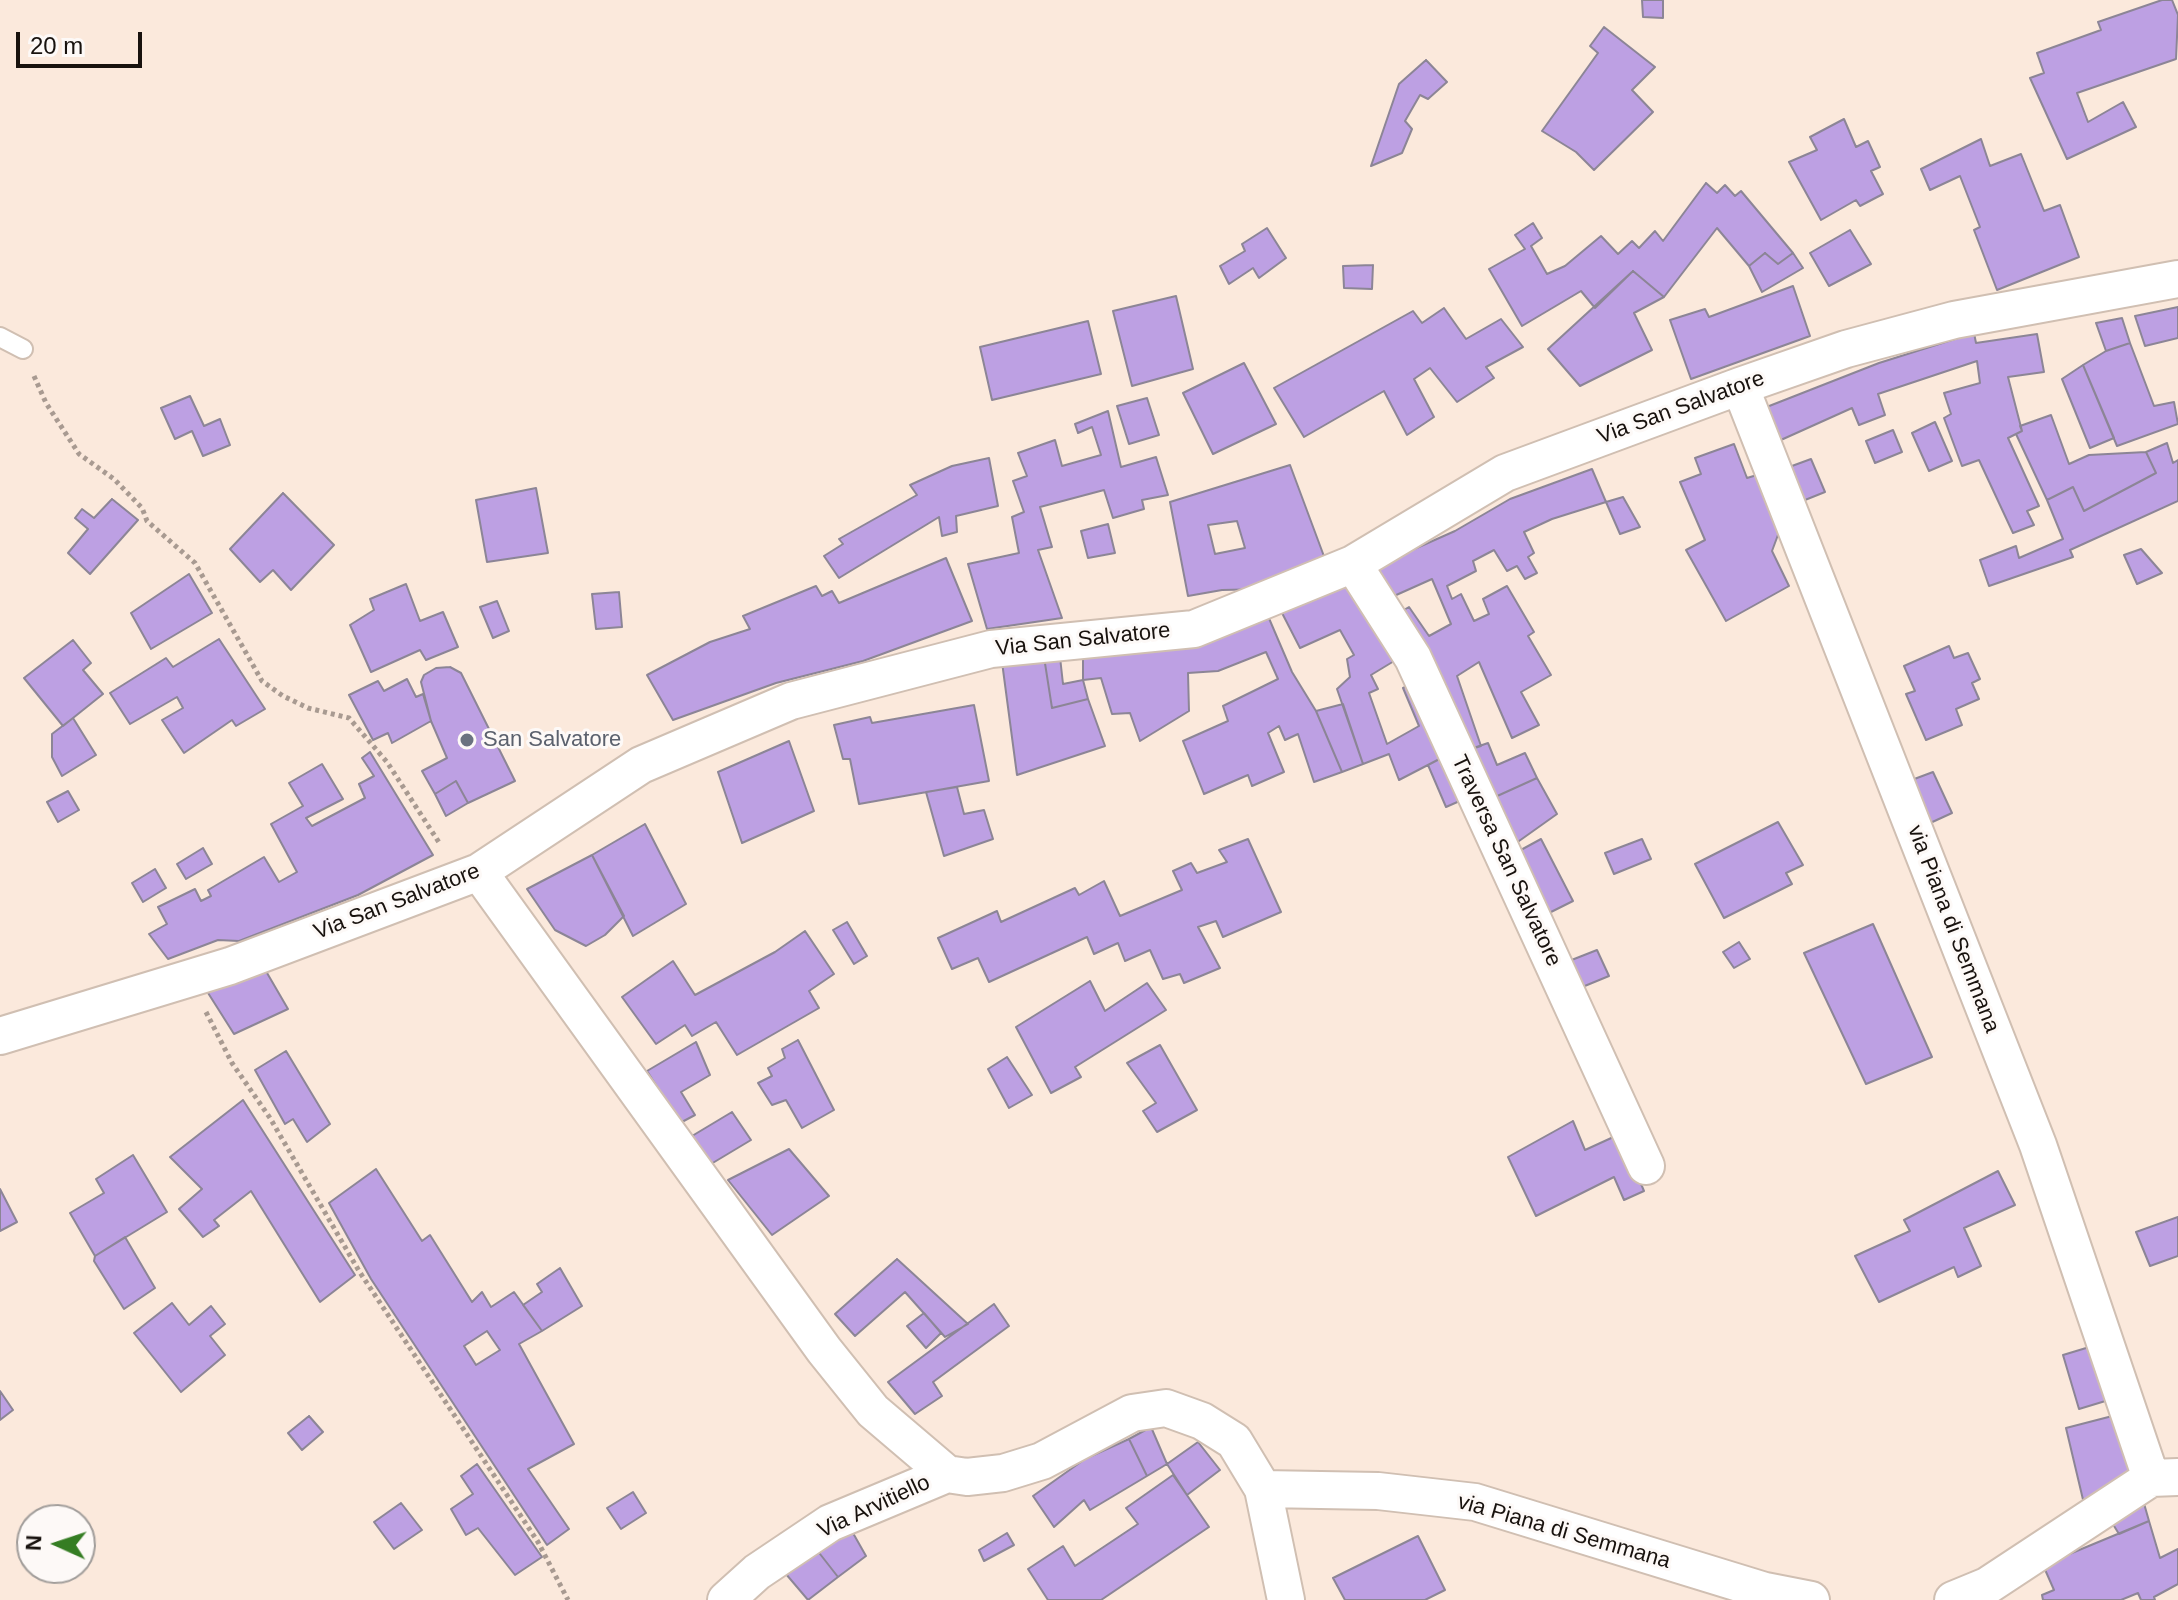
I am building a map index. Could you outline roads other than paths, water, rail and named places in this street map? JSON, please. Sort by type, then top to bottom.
[{"type":"street","name":"Via San Salvatore","points":[[0,1036],[196,976],[470,876],[641,765],[791,701],[991,649],[1194,629],[1353,564],[1505,473],[1740,386],[1846,349],[1954,320],[2178,279]]},
{"type":"street","name":"via Piana di Semmana","points":[[1740,386],[2038,1145],[2165,1478],[1987,1586],[1953,1600]]},
{"type":"street","name":"Traversa San Salvatore","points":[[1353,564],[1413,658],[1646,1166]]},
{"type":"street","points":[[470,876],[824,1350],[873,1411],[947,1474],[967,1477],[1003,1473],[1042,1461],[1132,1413],[1166,1408],[1202,1421],[1234,1441],[1263,1489],[1286,1600]]},
{"type":"street","name":"Via Arvitiello","points":[[726,1600],[757,1572],[830,1523],[947,1474]]},
{"type":"street","name":"via Piana di Semmana","points":[[1263,1489],[1378,1491],[1475,1502],[1765,1591],[1811,1600]]},
{"type":"lane","points":[[0,337],[23,349]]},
{"type":"place","name":"San Salvatore","points":[[467,740]]}]
